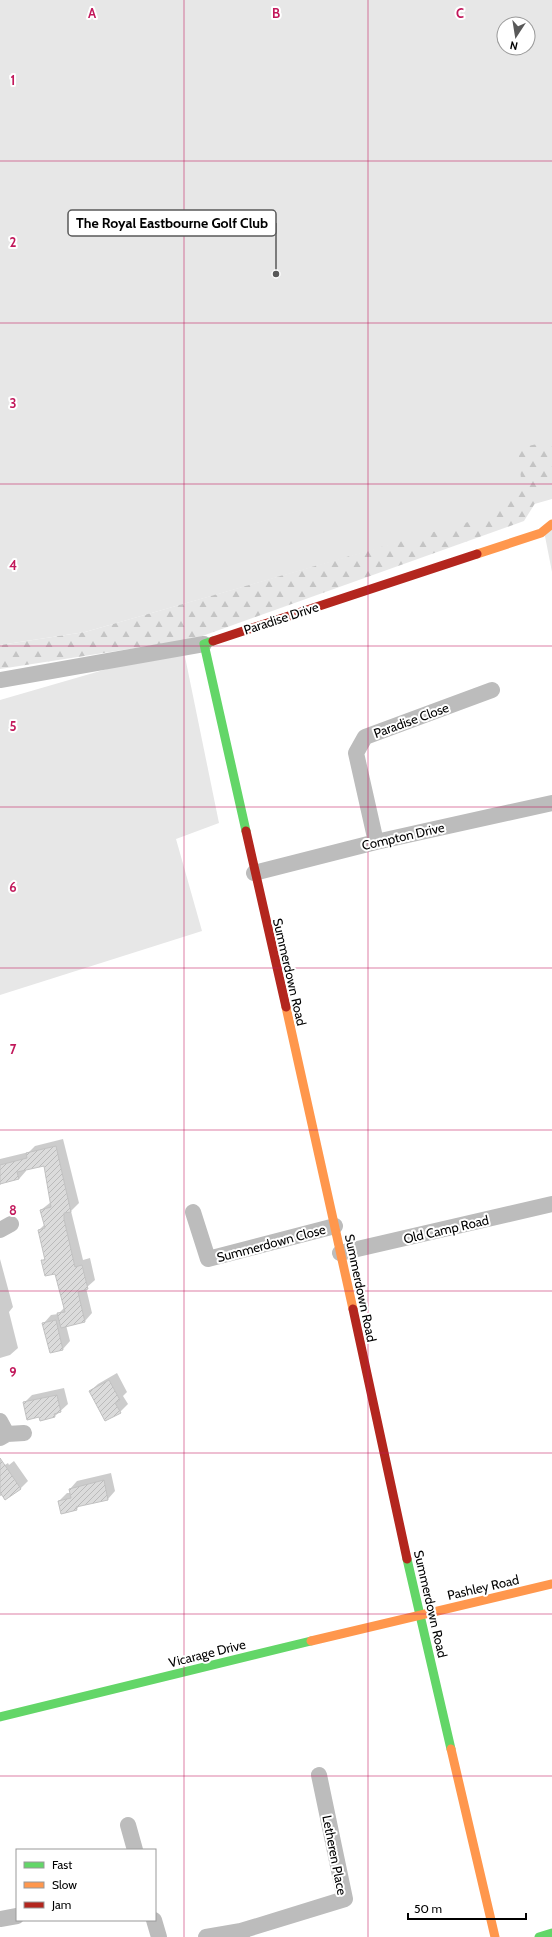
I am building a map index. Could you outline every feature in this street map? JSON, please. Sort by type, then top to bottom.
[{"type":"street","name":"Paradise Drive","points":[[0,680],[204,644],[541,533],[552,524]]},
{"type":"street","name":"Summerdown Road","points":[[204,644],[419,1614],[495,1937]]},
{"type":"street","name":"Paradise Close","points":[[376,842],[356,753],[365,737],[492,690]]},
{"type":"street","name":"Compton Drive","points":[[254,873],[376,842],[552,803]]},
{"type":"street","name":"Old Camp Road","points":[[340,1253],[552,1204]]},
{"type":"street","name":"Summerdown Close","points":[[193,1212],[208,1259],[334,1226]]},
{"type":"street","points":[[2,1431],[24,1433]]},
{"type":"street","name":"Pashley Road","points":[[419,1614],[552,1584]]},
{"type":"street","name":"Vicarage Drive","points":[[0,1718],[419,1614]]},
{"type":"street","name":"Letheren Place","points":[[206,1937],[241,1934],[345,1900],[319,1775]]},
{"type":"street","points":[[128,1824],[135,1849]]},
{"type":"street","points":[[0,1919],[16,1916]]},
{"type":"street","points":[[154,1921],[159,1937]]},
{"type":"street","points":[[540,1937],[552,1933]]},
{"type":"green space","points":[[0,0],[552,0],[552,499],[85,632],[0,645]]},
{"type":"green space","points":[[552,441],[552,476],[524,521],[194,639],[0,669],[0,645],[85,632],[489,516],[522,489],[518,448]]},
{"type":"green space","points":[[552,524],[552,572],[543,526]]},
{"type":"green space","points":[[183,647],[219,823],[176,839],[202,931],[0,995],[0,700]]},
{"type":"building","points":[[56,1146],[71,1212],[64,1213],[64,1219],[75,1267],[82,1265],[88,1289],[78,1292],[85,1322],[61,1328],[57,1313],[65,1312],[55,1274],[45,1276],[41,1260],[45,1260],[38,1230],[45,1228],[40,1210],[51,1207],[44,1166],[17,1172],[19,1179],[0,1184],[0,1165],[27,1158],[26,1153]]},
{"type":"building","points":[[56,1320],[63,1350],[50,1353],[42,1323]]},
{"type":"building","points":[[109,1380],[120,1400],[115,1403],[121,1413],[105,1421],[89,1391]]},
{"type":"building","points":[[57,1395],[61,1412],[54,1414],[55,1417],[40,1421],[39,1417],[27,1420],[23,1402]]},
{"type":"building","points":[[0,1458],[21,1489],[5,1500],[0,1492]]},
{"type":"building","points":[[104,1480],[108,1500],[76,1507],[77,1510],[61,1514],[58,1501],[71,1498],[69,1489]]},
{"type":"traffic: fast","points":[[213,641],[204,644],[246,831]]},
{"type":"traffic: fast","points":[[407,1559],[451,1749]]},
{"type":"traffic: fast","points":[[0,1717],[311,1641]]},
{"type":"traffic: fast","points":[[539,1937],[552,1933]]},
{"type":"traffic: slow","points":[[477,554],[541,533],[552,524]]},
{"type":"traffic: slow","points":[[286,1007],[353,1309]]},
{"type":"traffic: slow","points":[[311,1641],[552,1584]]},
{"type":"traffic: slow","points":[[451,1749],[495,1937]]},
{"type":"traffic: jam","points":[[213,641],[477,554]]},
{"type":"traffic: jam","points":[[246,831],[286,1007]]},
{"type":"traffic: jam","points":[[353,1309],[407,1559]]},
{"type":"place","name":"The Royal Eastbourne Golf Club","points":[[276,274]]}]
